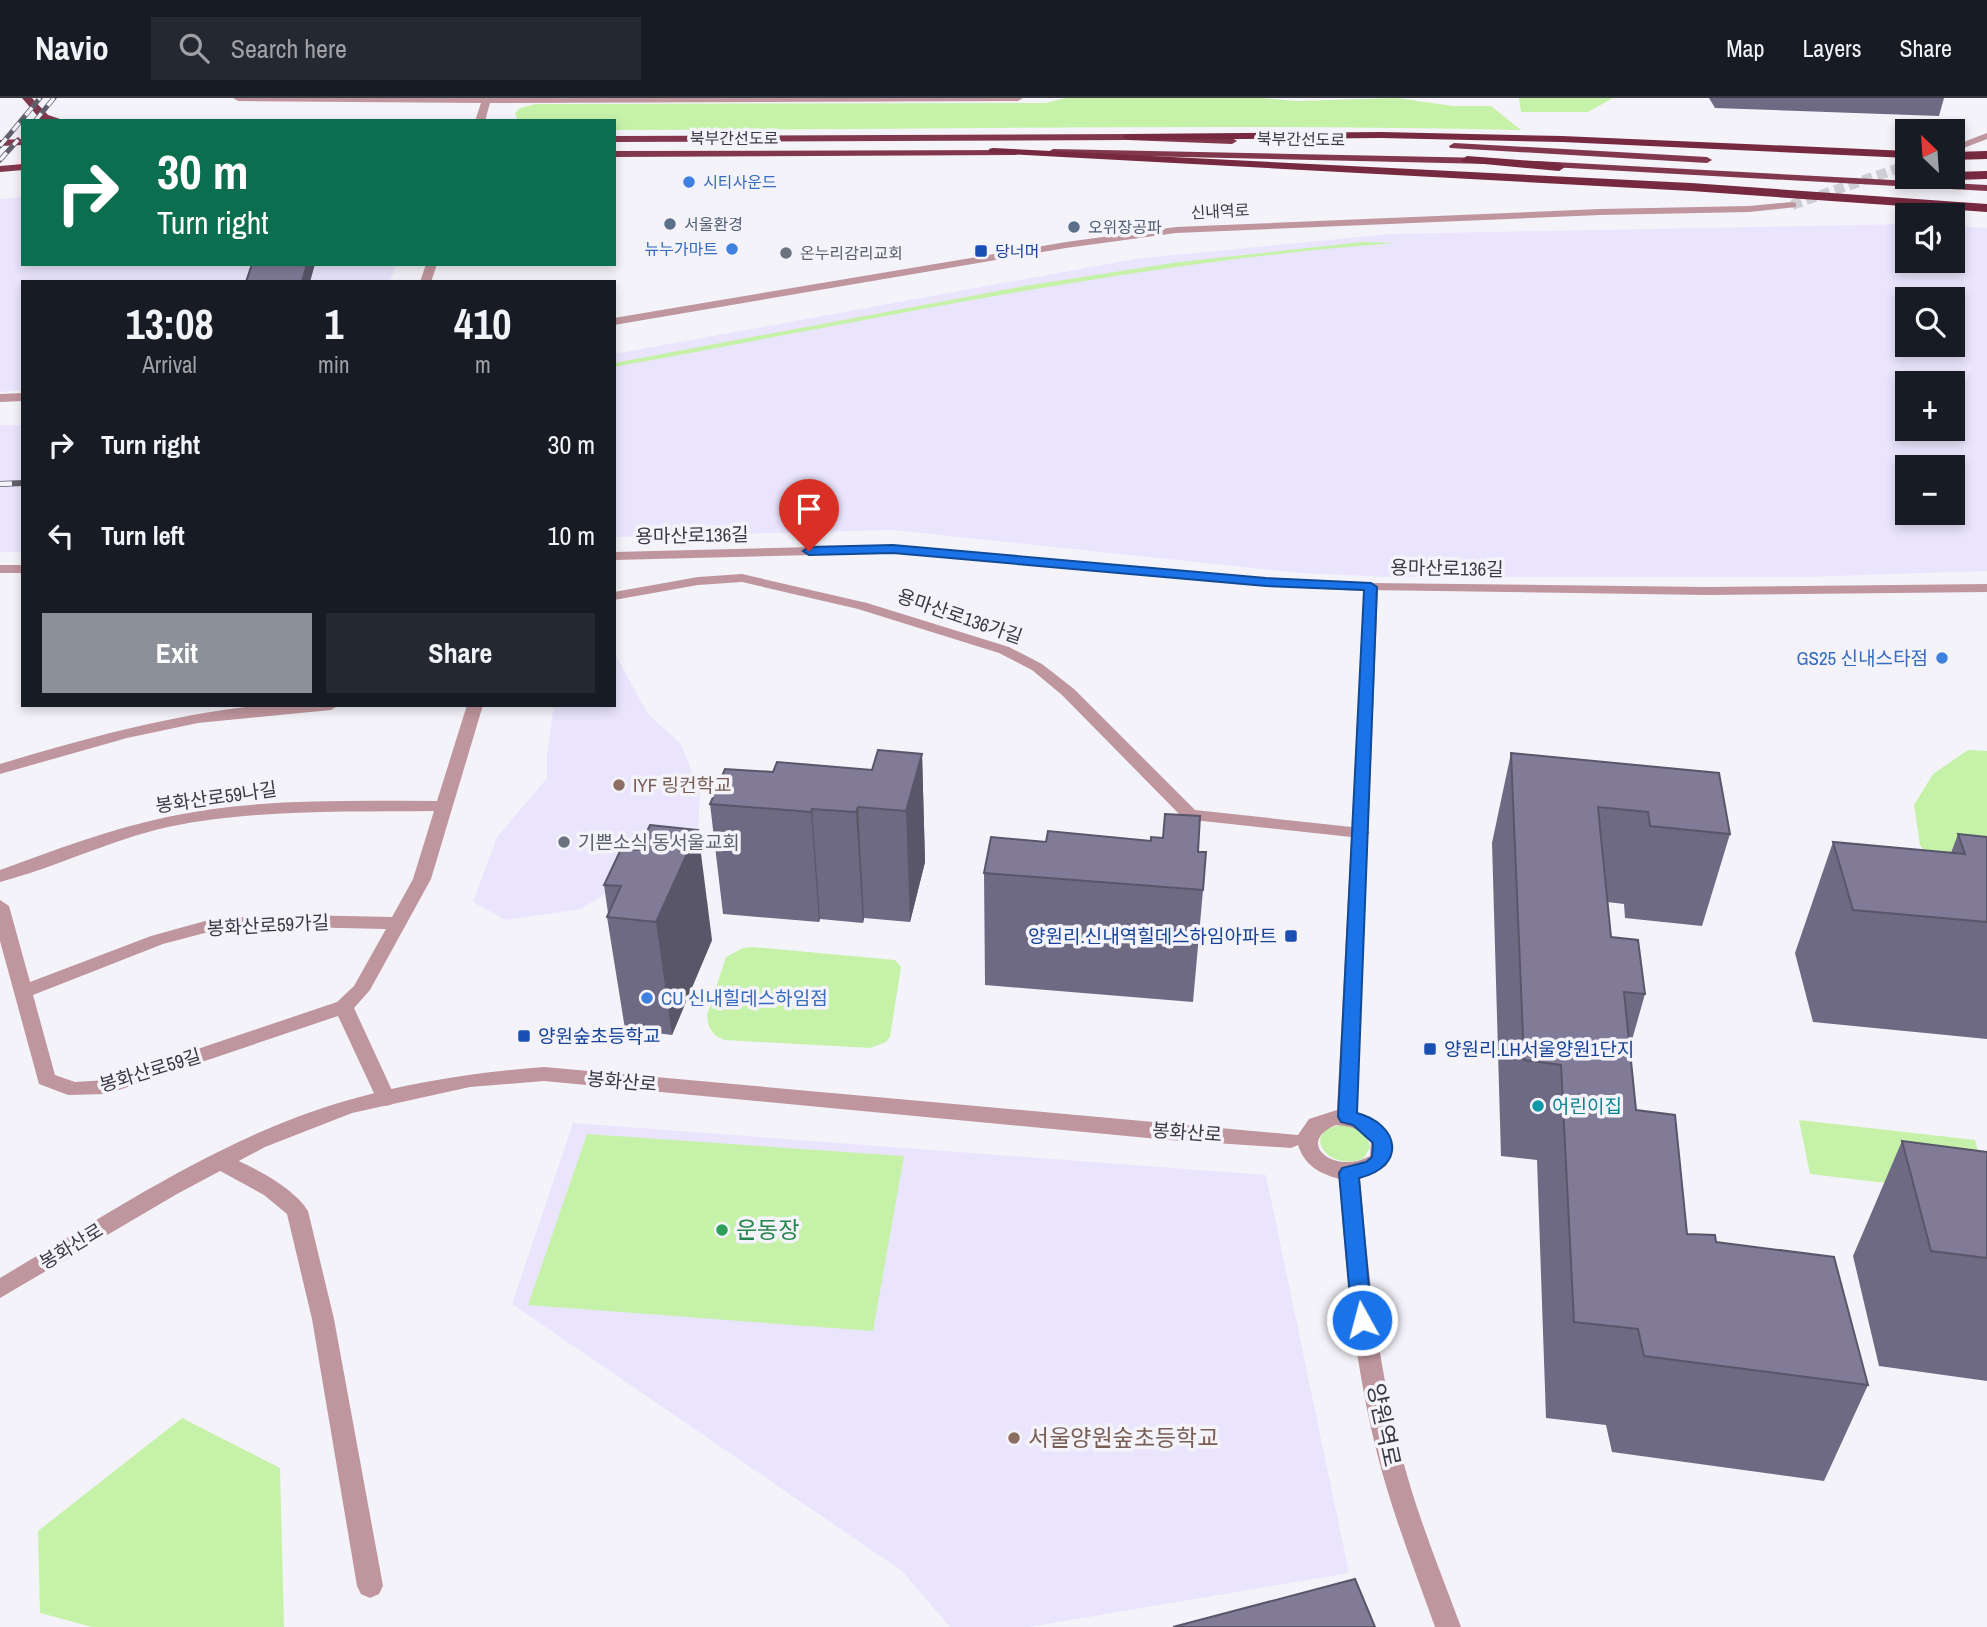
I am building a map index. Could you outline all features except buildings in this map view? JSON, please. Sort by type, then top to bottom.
[{"type":"highway","points":[[27,98],[44,117],[52,119]]},
{"type":"highway","points":[[1128,137],[1381,135],[1562,139],[1895,154]]},
{"type":"highway","name":"북부간선도로","points":[[616,139],[1128,137],[1494,148],[1714,160]]},
{"type":"highway","points":[[0,143],[21,142]]},
{"type":"highway","points":[[993,151],[1691,187],[1987,208]]},
{"type":"highway","name":"북부간선도로","points":[[616,154],[993,151],[1467,160],[1987,188]]},
{"type":"highway","points":[[0,154],[21,154]]},
{"type":"highway","points":[[1965,156],[1987,155]]},
{"type":"highway","points":[[1467,160],[1987,201]]},
{"type":"highway","points":[[1783,165],[1895,172]]},
{"type":"highway","points":[[0,169],[21,167]]},
{"type":"highway","points":[[1965,176],[1987,177]]},
{"type":"street","points":[[238,98],[1018,98]]},
{"type":"street","points":[[481,119],[486,99]]},
{"type":"street","points":[[1965,144],[1987,136]]},
{"type":"street","name":"신내역로","points":[[616,322],[1053,247],[1177,230],[1749,209],[1792,205]]},
{"type":"street","points":[[0,398],[21,397]]},
{"type":"street","name":"용마산로136길","points":[[616,556],[893,549],[1266,582],[1371,587],[1707,591],[1987,588]]},
{"type":"street","points":[[0,569],[21,569]]},
{"type":"street","name":"용마산로136가길","points":[[616,596],[698,582],[742,578],[862,606],[1004,650],[1037,667],[1068,692],[1189,815],[1361,833]]},
{"type":"street","points":[[1347,1117],[1371,587]]},
{"type":"street","points":[[0,769],[93,743],[197,719],[300,707]]},
{"type":"street","points":[[386,1099],[344,1007],[361,990],[422,879],[474,707]]},
{"type":"street","name":"봉화산로59나길","points":[[0,876],[97,841],[169,822],[258,811],[445,806]]},
{"type":"street","name":"봉화산로59길","points":[[0,906],[46,1079],[56,1086],[80,1090],[107,1087],[344,1007]]},
{"type":"street","name":"봉화산로59가길","points":[[23,992],[157,940],[216,924],[297,921],[397,923]]},
{"type":"street","name":"봉화산로","points":[[0,1289],[170,1188],[258,1142],[348,1107],[470,1080],[544,1074],[1074,1123],[1298,1140]]},
{"type":"street","points":[[1334,1117],[1347,1117],[1359,1120],[1378,1134],[1383,1143],[1379,1161],[1371,1168],[1349,1173],[1324,1167],[1298,1140],[1314,1125],[1334,1117]]},
{"type":"street","points":[[220,1162],[278,1193],[297,1210],[323,1319],[370,1586]]},
{"type":"street","name":"양원역로","points":[[1349,1173],[1362,1320],[1392,1464],[1448,1627]]},
{"type":"shaded area","points":[[21,197],[21,266],[395,266],[391,280],[21,280],[21,390],[0,392],[0,199]]},
{"type":"shaded area","points":[[1895,224],[1895,273],[1965,273],[1965,227],[1987,228],[1987,571],[1803,577],[1387,577],[1300,573],[893,530],[616,537],[616,354],[1135,259],[1389,234]]},
{"type":"shaded area","points":[[0,425],[21,425],[21,552],[0,552]]},
{"type":"shaded area","name":"IYF 링컨학교","points":[[616,656],[648,714],[681,744],[700,792],[698,831],[656,862],[581,909],[506,920],[473,902],[497,837],[547,778],[547,754],[554,707],[616,707]]},
{"type":"shaded area","name":"서울양원숲초등학교","points":[[573,1123],[1266,1175],[1349,1573],[1029,1627],[950,1627],[902,1571],[512,1304]]},
{"type":"green space","points":[[1066,98],[1261,98],[1297,101],[1397,98],[1453,106],[1491,106],[1521,130],[1181,127],[616,130],[616,119],[517,119],[515,113],[520,108],[536,104],[1045,103]]},
{"type":"green space","points":[[1519,98],[1613,98],[1588,112],[1521,112]]},
{"type":"green space","points":[[1363,242],[1396,243],[1297,252],[1101,278],[616,367],[616,363],[1024,286],[1179,262]]},
{"type":"green space","points":[[1968,750],[1987,751],[1987,914],[1944,879],[1920,845],[1914,805],[1933,774]]},
{"type":"green space","points":[[743,948],[895,960],[901,967],[890,1037],[886,1042],[870,1048],[724,1040],[716,1036],[707,1015],[726,957]]},
{"type":"green space","points":[[1799,1120],[1975,1140],[1987,1183],[1987,1195],[1810,1174]]},
{"type":"green space","points":[[1342,1125],[1364,1134],[1370,1147],[1364,1158],[1339,1160],[1323,1149],[1320,1142],[1322,1135],[1329,1129]]},
{"type":"green space","name":"운동장","points":[[587,1134],[904,1156],[873,1331],[528,1305]]},
{"type":"green space","points":[[182,1418],[280,1468],[284,1627],[92,1627],[40,1613],[38,1531]]},
{"type":"tunnel","points":[[1792,205],[1895,169]]},
{"type":"railway","points":[[22,119],[40,98]]},
{"type":"railway","points":[[37,119],[54,98]]},
{"type":"railway","points":[[0,146],[21,121]]},
{"type":"railway","points":[[0,160],[18,140]]},
{"type":"railway","points":[[0,484],[21,483]]},
{"type":"place","name":"시티사운드","points":[[689,182]]},
{"type":"place","name":"서울환경","points":[[670,224]]},
{"type":"place","name":"오위장공파","points":[[1074,227]]},
{"type":"place","name":"뉴누가마트","points":[[732,249]]},
{"type":"place","name":"당너머","points":[[981,251]]},
{"type":"place","name":"온누리감리교회","points":[[786,253]]},
{"type":"place","name":"GS25 신내스타점","points":[[1942,658]]},
{"type":"place","name":"IYF 링컨학교","points":[[619,785]]},
{"type":"place","name":"기쁜소식 동서울교회","points":[[564,842]]},
{"type":"place","name":"양원리.신내역힐데스하임아파트","points":[[1291,936]]},
{"type":"place","name":"CU 신내힐데스하임점","points":[[647,998]]},
{"type":"place","name":"양원숲초등학교","points":[[524,1036]]},
{"type":"place","name":"양원리.LH서울양원1단지","points":[[1430,1049]]},
{"type":"place","name":"어린이집","points":[[1538,1106]]},
{"type":"place","name":"운동장","points":[[722,1230]]},
{"type":"place","name":"서울양원숲초등학교","points":[[1014,1438]]},
{"type":"route","points":[[809,551],[893,549],[1266,582],[1371,587],[1347,1117],[1370,1126],[1383,1143],[1383,1152],[1379,1161],[1371,1168],[1349,1173],[1362,1320]]}]
